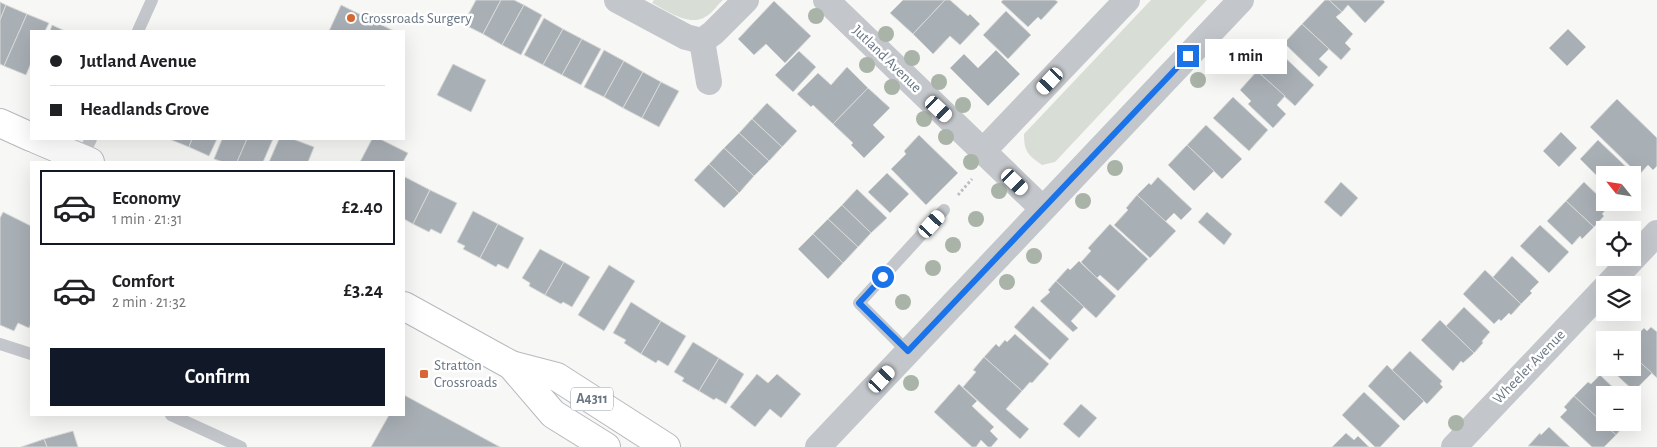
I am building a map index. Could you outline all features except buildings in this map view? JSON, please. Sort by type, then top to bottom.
[{"type":"main road","points":[[0,123],[30,137]]},
{"type":"main road","points":[[40,140],[87,153]]},
{"type":"main road","name":"A4311","points":[[405,307],[511,365],[557,377],[666,447]]},
{"type":"main road","name":"A4311","points":[[511,365],[553,414],[606,447]]},
{"type":"street","points":[[617,0],[686,37],[702,40],[713,34],[746,0]]},
{"type":"street","name":"Jutland Avenue","points":[[826,0],[1042,208]]},
{"type":"street","points":[[987,155],[1127,0]]},
{"type":"street","points":[[818,447],[1042,208],[1241,0]]},
{"type":"street","points":[[702,40],[709,82]]},
{"type":"street","points":[[1616,276],[1657,233]]},
{"type":"street","name":"Wheeler Avenue","points":[[1454,447],[1596,297]]},
{"type":"lane","points":[[138,30],[152,0]]},
{"type":"lane","points":[[908,351],[859,303],[944,210]]},
{"type":"lane","points":[[0,344],[30,354]]},
{"type":"lane","points":[[173,416],[241,447]]},
{"type":"path","points":[[944,210],[987,155]]},
{"type":"shaded area","points":[[654,0],[723,0],[708,16],[699,20],[692,20],[685,19],[652,3]]},
{"type":"shaded area","points":[[1151,0],[1207,0],[1055,162],[1042,165],[1026,149],[1024,134]]},
{"type":"place","name":"Crossroads Surgery","points":[[351,18]]},
{"type":"place","name":"Stratton Crossroads","points":[[424,374]]},
{"type":"route","points":[[883,277],[859,303],[908,351],[1188,56]]}]
